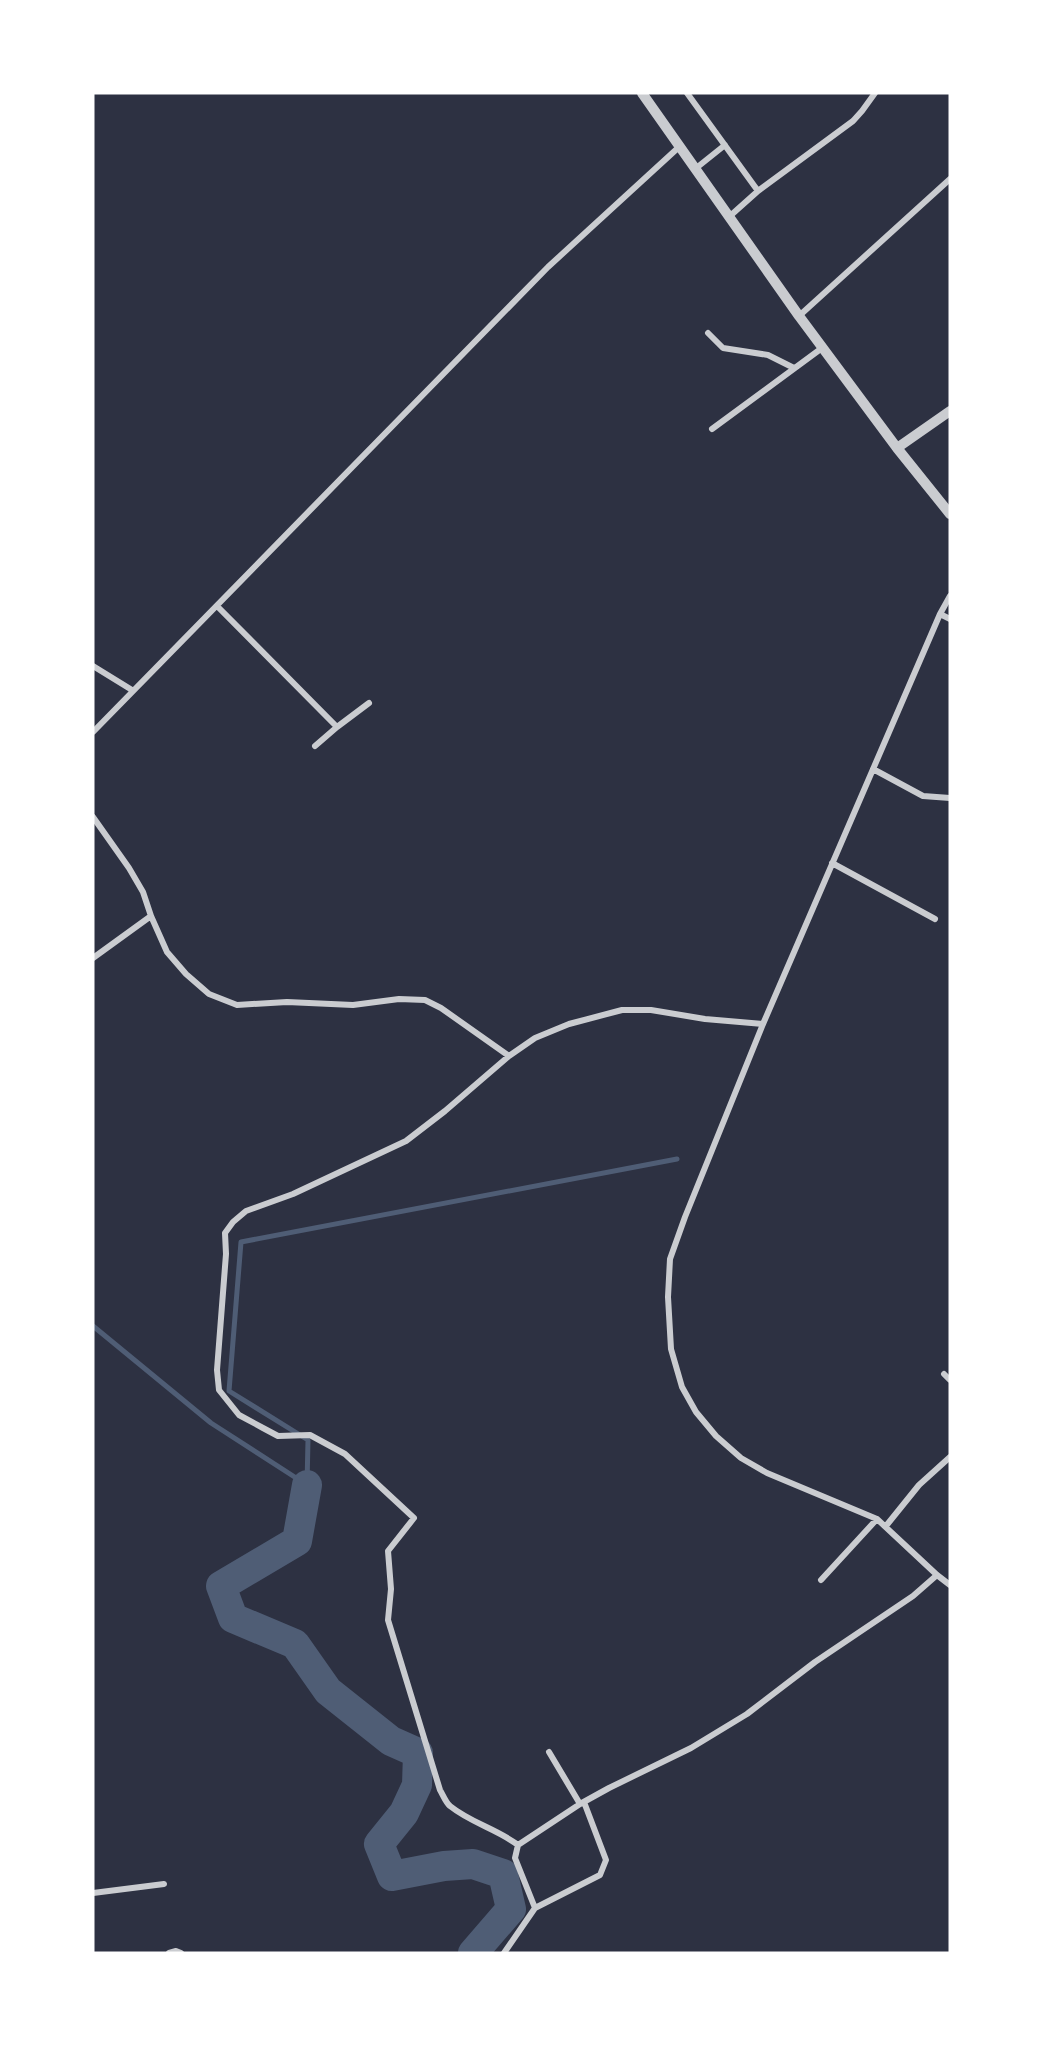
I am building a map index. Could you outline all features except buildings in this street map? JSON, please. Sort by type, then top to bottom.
[{"type":"street","points":[[687,93],[758,191]]},
{"type":"street","points":[[730,216],[758,191],[853,121],[874,93]]},
{"type":"street","points":[[644,94],[822,348],[950,514]]},
{"type":"street","points":[[695,169],[725,145]]},
{"type":"street","points":[[93,732],[548,267],[679,147]]},
{"type":"street","points":[[799,316],[950,179]]},
{"type":"street","points":[[708,333],[723,348],[768,355],[794,368]]},
{"type":"street","points":[[712,429],[822,348]]},
{"type":"street","points":[[897,448],[950,411]]},
{"type":"street","points":[[950,596],[940,614],[763,1024],[685,1217],[670,1259],[668,1297],[671,1349],[681,1387],[696,1412],[716,1436],[741,1458],[767,1473],[877,1519],[950,1585]]},
{"type":"street","points":[[217,606],[337,727]]},
{"type":"street","points":[[940,614],[950,619]]},
{"type":"street","points":[[93,666],[132,690]]},
{"type":"street","points":[[315,746],[369,703]]},
{"type":"street","points":[[873,769],[922,796],[950,798]]},
{"type":"street","points":[[93,817],[143,892],[167,952],[186,974],[209,994],[237,1005],[287,1002],[353,1005],[399,999],[426,1000],[509,1056]]},
{"type":"street","points":[[832,863],[934,919]]},
{"type":"street","points":[[93,958],[151,916]]},
{"type":"street","points":[[518,1845],[504,1834],[484,1826],[449,1806],[440,1790],[388,1620],[392,1589],[387,1551],[414,1518],[345,1454],[310,1435],[278,1436],[239,1415],[219,1390],[217,1370],[226,1254],[225,1233],[233,1222],[246,1211],[293,1194],[406,1141],[509,1056],[535,1038],[569,1024],[622,1010],[651,1010],[705,1019],[763,1024]]},
{"type":"street","points":[[944,1374],[950,1380]]},
{"type":"street","points":[[886,1526],[919,1485],[950,1457]]},
{"type":"street","points":[[821,1580],[877,1519]]},
{"type":"street","points":[[535,1908],[515,1858],[518,1845],[582,1803],[691,1748],[747,1714],[815,1662],[913,1596],[937,1575]]},
{"type":"street","points":[[504,1953],[535,1908],[600,1875],[606,1860],[582,1803],[549,1752]]},
{"type":"street","points":[[93,1893],[164,1884]]},
{"type":"street","points":[[169,1953],[176,1951],[181,1953]]},
{"type":"waterway","points":[[307,1485],[308,1440],[229,1391],[241,1242],[677,1159]]},
{"type":"waterway","points":[[93,1326],[211,1423],[307,1485]]},
{"type":"waterway","points":[[307,1485],[297,1541],[221,1586],[233,1618],[295,1644],[328,1691],[391,1741],[418,1753],[417,1785],[404,1813],[379,1844],[392,1876],[444,1866],[473,1864],[503,1874],[511,1909],[473,1953]]}]
